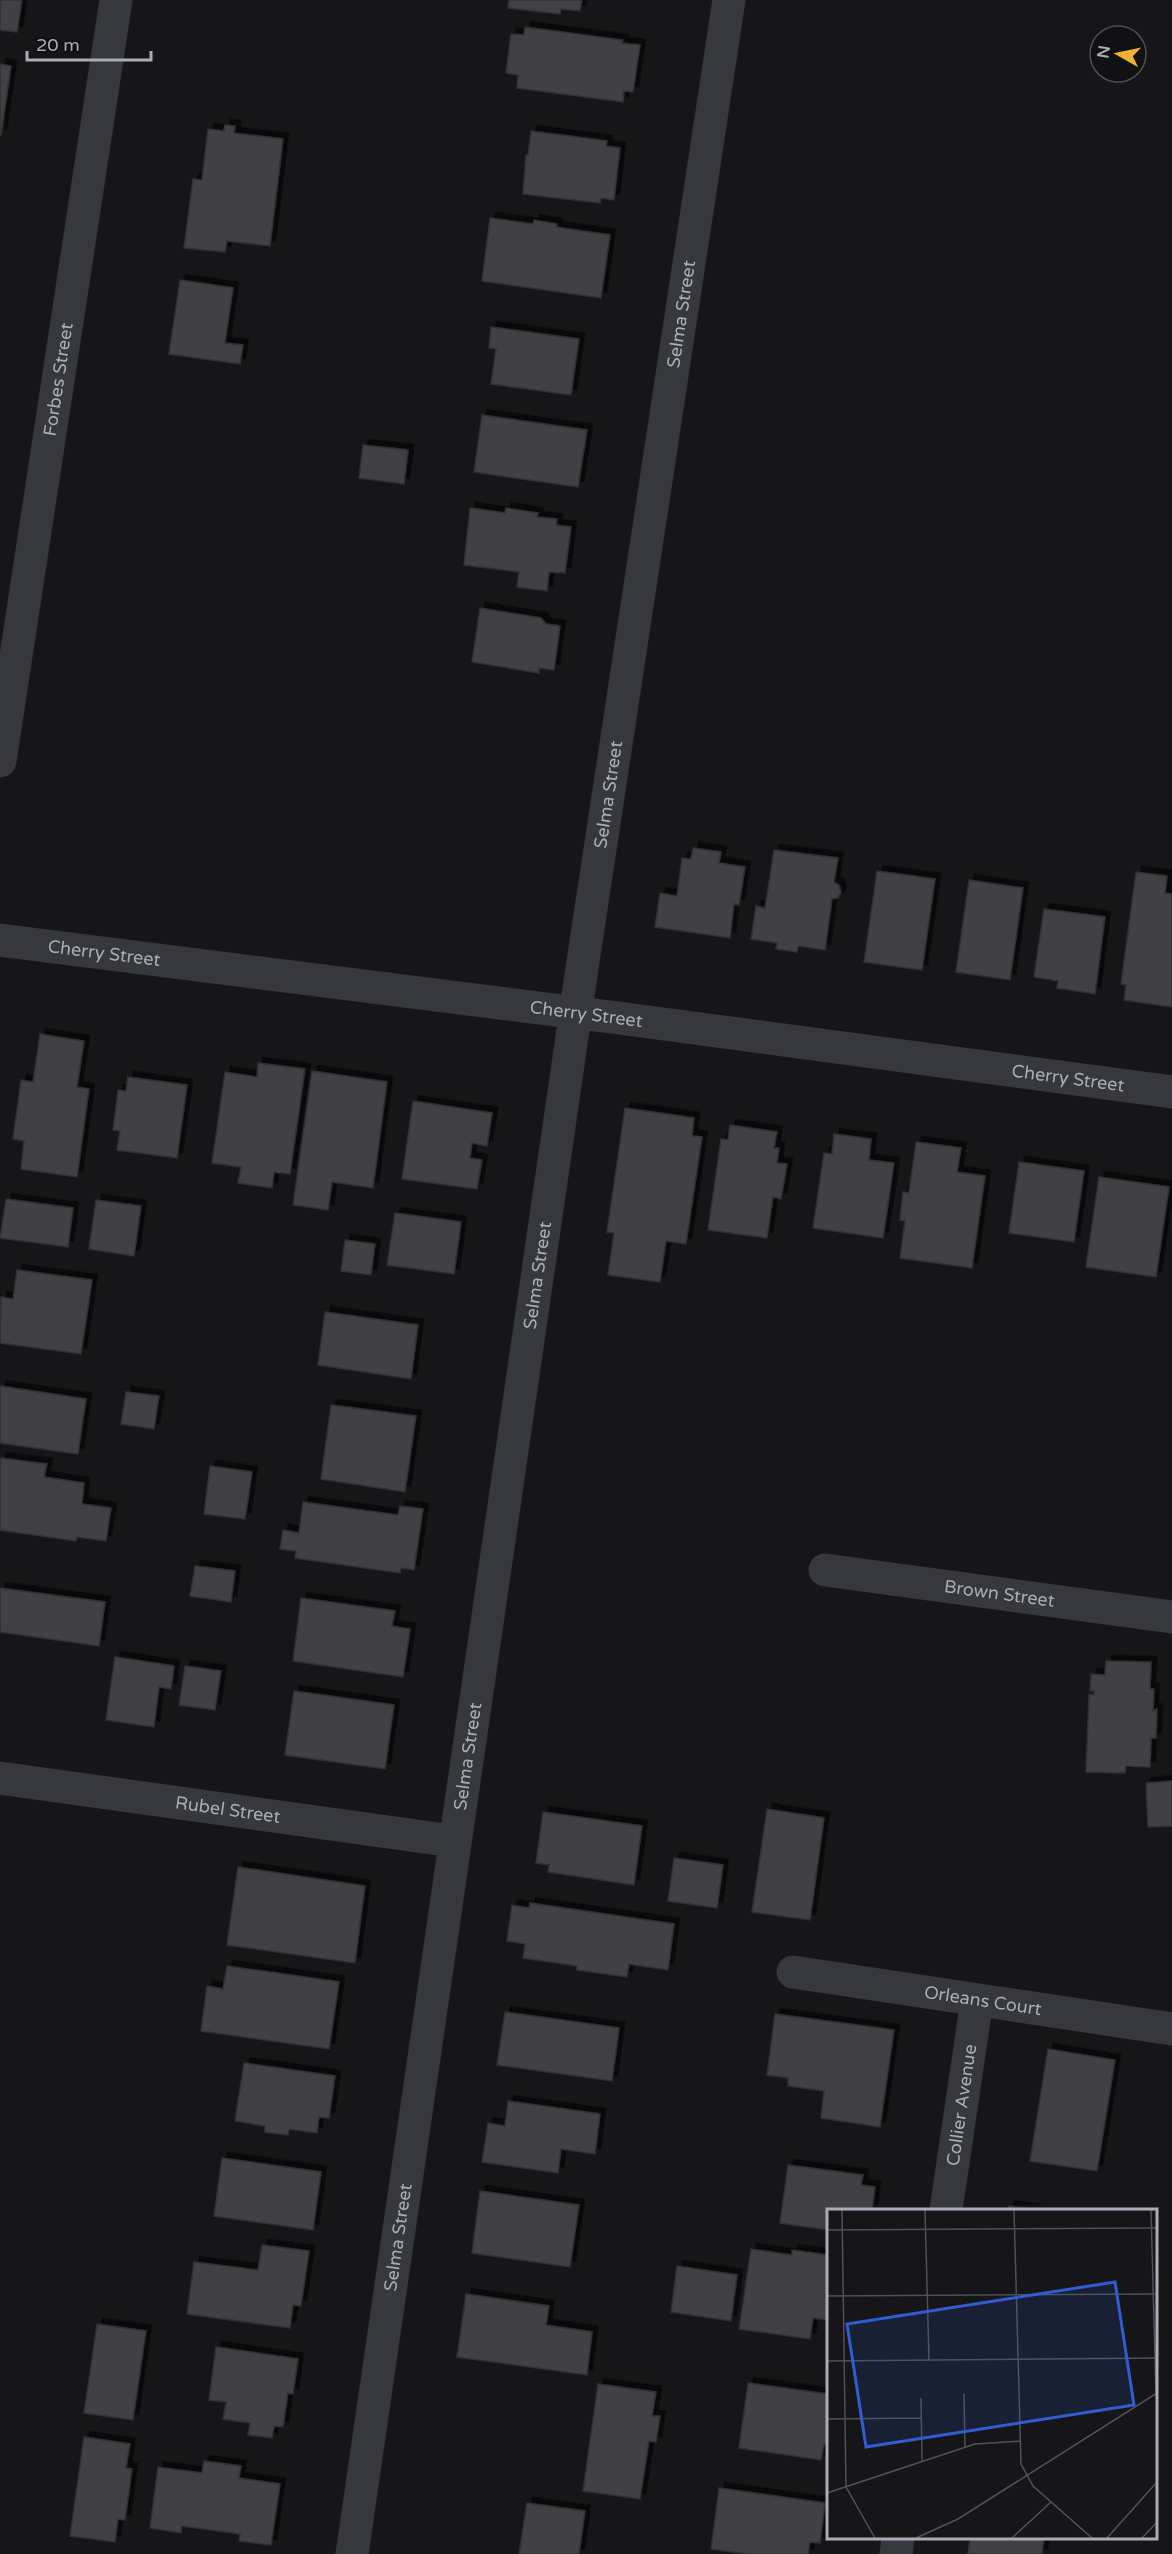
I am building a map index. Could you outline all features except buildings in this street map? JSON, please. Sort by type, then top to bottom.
[{"type":"street","name":"Forbes Street","points":[[0,761],[116,0]]},
{"type":"street","name":"Selma Street","points":[[352,2554],[453,1841],[729,0]]},
{"type":"street","name":"Cherry Street","points":[[0,940],[1172,1092]]},
{"type":"street","name":"Brown Street","points":[[825,1570],[1172,1617]]},
{"type":"street","name":"Rubel Street","points":[[0,1778],[453,1841]]},
{"type":"street","name":"Orleans Court","points":[[793,1972],[1172,2029]]},
{"type":"street","name":"Collier Avenue","points":[[946,2209],[977,2000]]},
{"type":"street","points":[[896,2554],[898,2539]]}]
